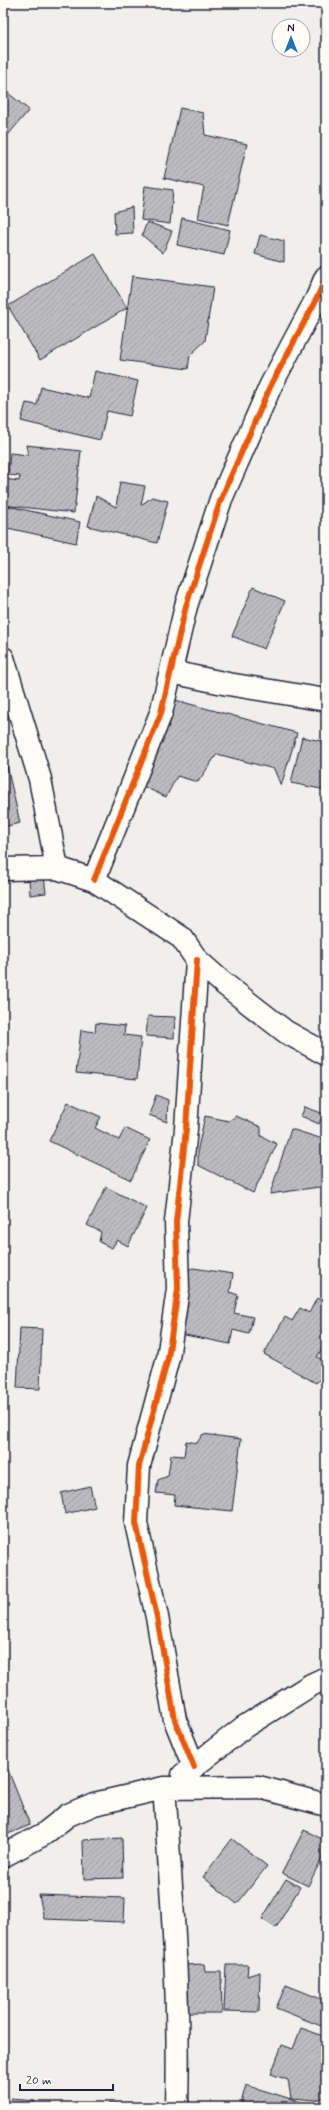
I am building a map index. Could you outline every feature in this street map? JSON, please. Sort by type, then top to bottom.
[{"type":"street","points":[[94,880],[161,713],[186,606],[221,499],[271,385],[317,298],[326,277]]},
{"type":"street","points":[[3,658],[40,779],[57,868]]},
{"type":"street","points":[[170,672],[228,684],[326,700]]},
{"type":"street","points":[[3,869],[57,868],[94,880],[182,938],[197,960],[286,1032],[326,1054]]},
{"type":"street","points":[[194,1767],[175,1720],[156,1617],[136,1523],[139,1466],[168,1358],[178,1289],[176,1222],[186,1129],[197,960]]},
{"type":"street","points":[[164,1788],[194,1767],[244,1727],[311,1685],[326,1678]]},
{"type":"street","points":[[3,1856],[44,1834],[68,1815],[94,1804],[164,1788],[259,1787],[326,1804]]},
{"type":"street","points":[[164,1788],[175,1932],[178,2071],[176,2107]]},
{"type":"building","points":[[3,89],[29,110],[3,141]]},
{"type":"building","points":[[180,108],[203,113],[205,135],[247,144],[228,225],[198,218],[204,187],[164,178]]},
{"type":"building","points":[[145,186],[173,190],[170,224],[141,220]]},
{"type":"building","points":[[132,207],[133,233],[115,234],[114,212]]},
{"type":"building","points":[[182,218],[230,230],[224,255],[177,245]]},
{"type":"building","points":[[147,222],[172,231],[163,253],[142,235]]},
{"type":"building","points":[[260,235],[284,241],[284,262],[255,254]]},
{"type":"building","points":[[95,254],[127,308],[40,360],[8,306]]},
{"type":"building","points":[[132,276],[213,287],[205,341],[190,355],[188,369],[120,360]]},
{"type":"building","points":[[95,371],[138,381],[130,416],[107,411],[100,440],[21,421],[26,403],[37,405],[41,387],[89,398]]},
{"type":"building","points":[[26,445],[81,451],[74,513],[3,505],[4,479],[19,481],[20,476],[8,475],[10,453],[28,455]]},
{"type":"building","points":[[120,482],[145,486],[141,505],[152,497],[168,501],[157,543],[88,526],[96,496],[116,507]]},
{"type":"building","points":[[3,505],[80,522],[76,543],[3,527]]},
{"type":"building","points":[[253,587],[285,601],[264,649],[232,636]]},
{"type":"building","points":[[175,700],[297,733],[281,786],[274,769],[217,754],[198,782],[177,776],[166,797],[140,785]]},
{"type":"building","points":[[302,737],[326,742],[326,790],[291,783]]},
{"type":"building","points":[[5,757],[20,823],[3,827],[3,758]]},
{"type":"building","points":[[44,876],[46,893],[30,895],[29,878]]},
{"type":"building","points":[[148,1016],[175,1017],[174,1038],[146,1036]]},
{"type":"building","points":[[96,1023],[125,1026],[124,1035],[141,1037],[137,1079],[76,1073],[81,1030],[95,1032]]},
{"type":"building","points":[[156,1095],[168,1100],[167,1122],[149,1115]]},
{"type":"building","points":[[68,1102],[101,1117],[95,1128],[119,1140],[125,1128],[150,1140],[131,1180],[49,1141]]},
{"type":"building","points":[[305,1107],[324,1114],[319,1124],[301,1116]]},
{"type":"building","points":[[205,1116],[229,1121],[236,1116],[261,1127],[261,1136],[277,1144],[253,1193],[198,1165],[198,1148]]},
{"type":"building","points":[[291,1129],[326,1140],[326,1186],[270,1194]]},
{"type":"building","points":[[106,1187],[147,1208],[128,1246],[117,1240],[112,1248],[99,1242],[101,1232],[87,1225]]},
{"type":"building","points":[[193,1268],[233,1274],[230,1292],[238,1295],[234,1313],[253,1317],[249,1334],[233,1330],[230,1344],[180,1334],[184,1271]]},
{"type":"building","points":[[3,1298],[6,1298],[7,1401],[3,1401]]},
{"type":"building","points":[[317,1298],[326,1304],[326,1342],[317,1357],[326,1362],[326,1374],[316,1383],[264,1354],[285,1317],[292,1321],[300,1308],[309,1313]]},
{"type":"building","points":[[20,1328],[42,1329],[40,1389],[17,1388]]},
{"type":"building","points":[[203,1434],[241,1439],[232,1511],[174,1505],[175,1495],[156,1493],[158,1480],[168,1476],[171,1455],[184,1456],[186,1441],[197,1443]]},
{"type":"building","points":[[90,1486],[95,1507],[65,1514],[61,1493]]},
{"type":"building","points":[[4,1760],[30,1825],[3,1836],[3,1761]]},
{"type":"building","points":[[304,1830],[326,1841],[326,1850],[308,1886],[282,1873]]},
{"type":"building","points":[[122,1838],[123,1878],[84,1879],[83,1840]]},
{"type":"building","points":[[232,1839],[267,1866],[237,1904],[203,1877]]},
{"type":"building","points":[[286,1879],[300,1887],[276,1928],[262,1919]]},
{"type":"building","points":[[39,1895],[125,1898],[124,1922],[44,1919]]},
{"type":"building","points":[[326,1907],[326,1922],[320,1918]]},
{"type":"building","points":[[204,1964],[205,1972],[221,1972],[222,2013],[185,2013],[184,1965]]},
{"type":"building","points":[[226,1965],[248,1965],[247,1976],[260,1972],[259,2012],[224,2011]]},
{"type":"building","points":[[286,1985],[326,2001],[326,2028],[276,2008]]},
{"type":"building","points":[[301,2028],[326,2037],[326,2097],[316,2100],[291,2098],[288,2080],[271,2074],[282,2045],[293,2049]]},
{"type":"building","points":[[246,2085],[317,2107],[252,2107],[241,2103]]},
{"type":"building","points":[[11,2099],[35,2101],[34,2107],[10,2107]]},
{"type":"building","points":[[109,2103],[142,2107],[109,2107]]},
{"type":"cycle path","points":[[94,880],[161,713],[186,606],[221,499],[271,385],[317,298],[326,277]]},
{"type":"cycle path","points":[[194,1767],[175,1720],[157,1617],[136,1523],[139,1466],[168,1358],[178,1289],[176,1222],[186,1129],[197,960]]}]
